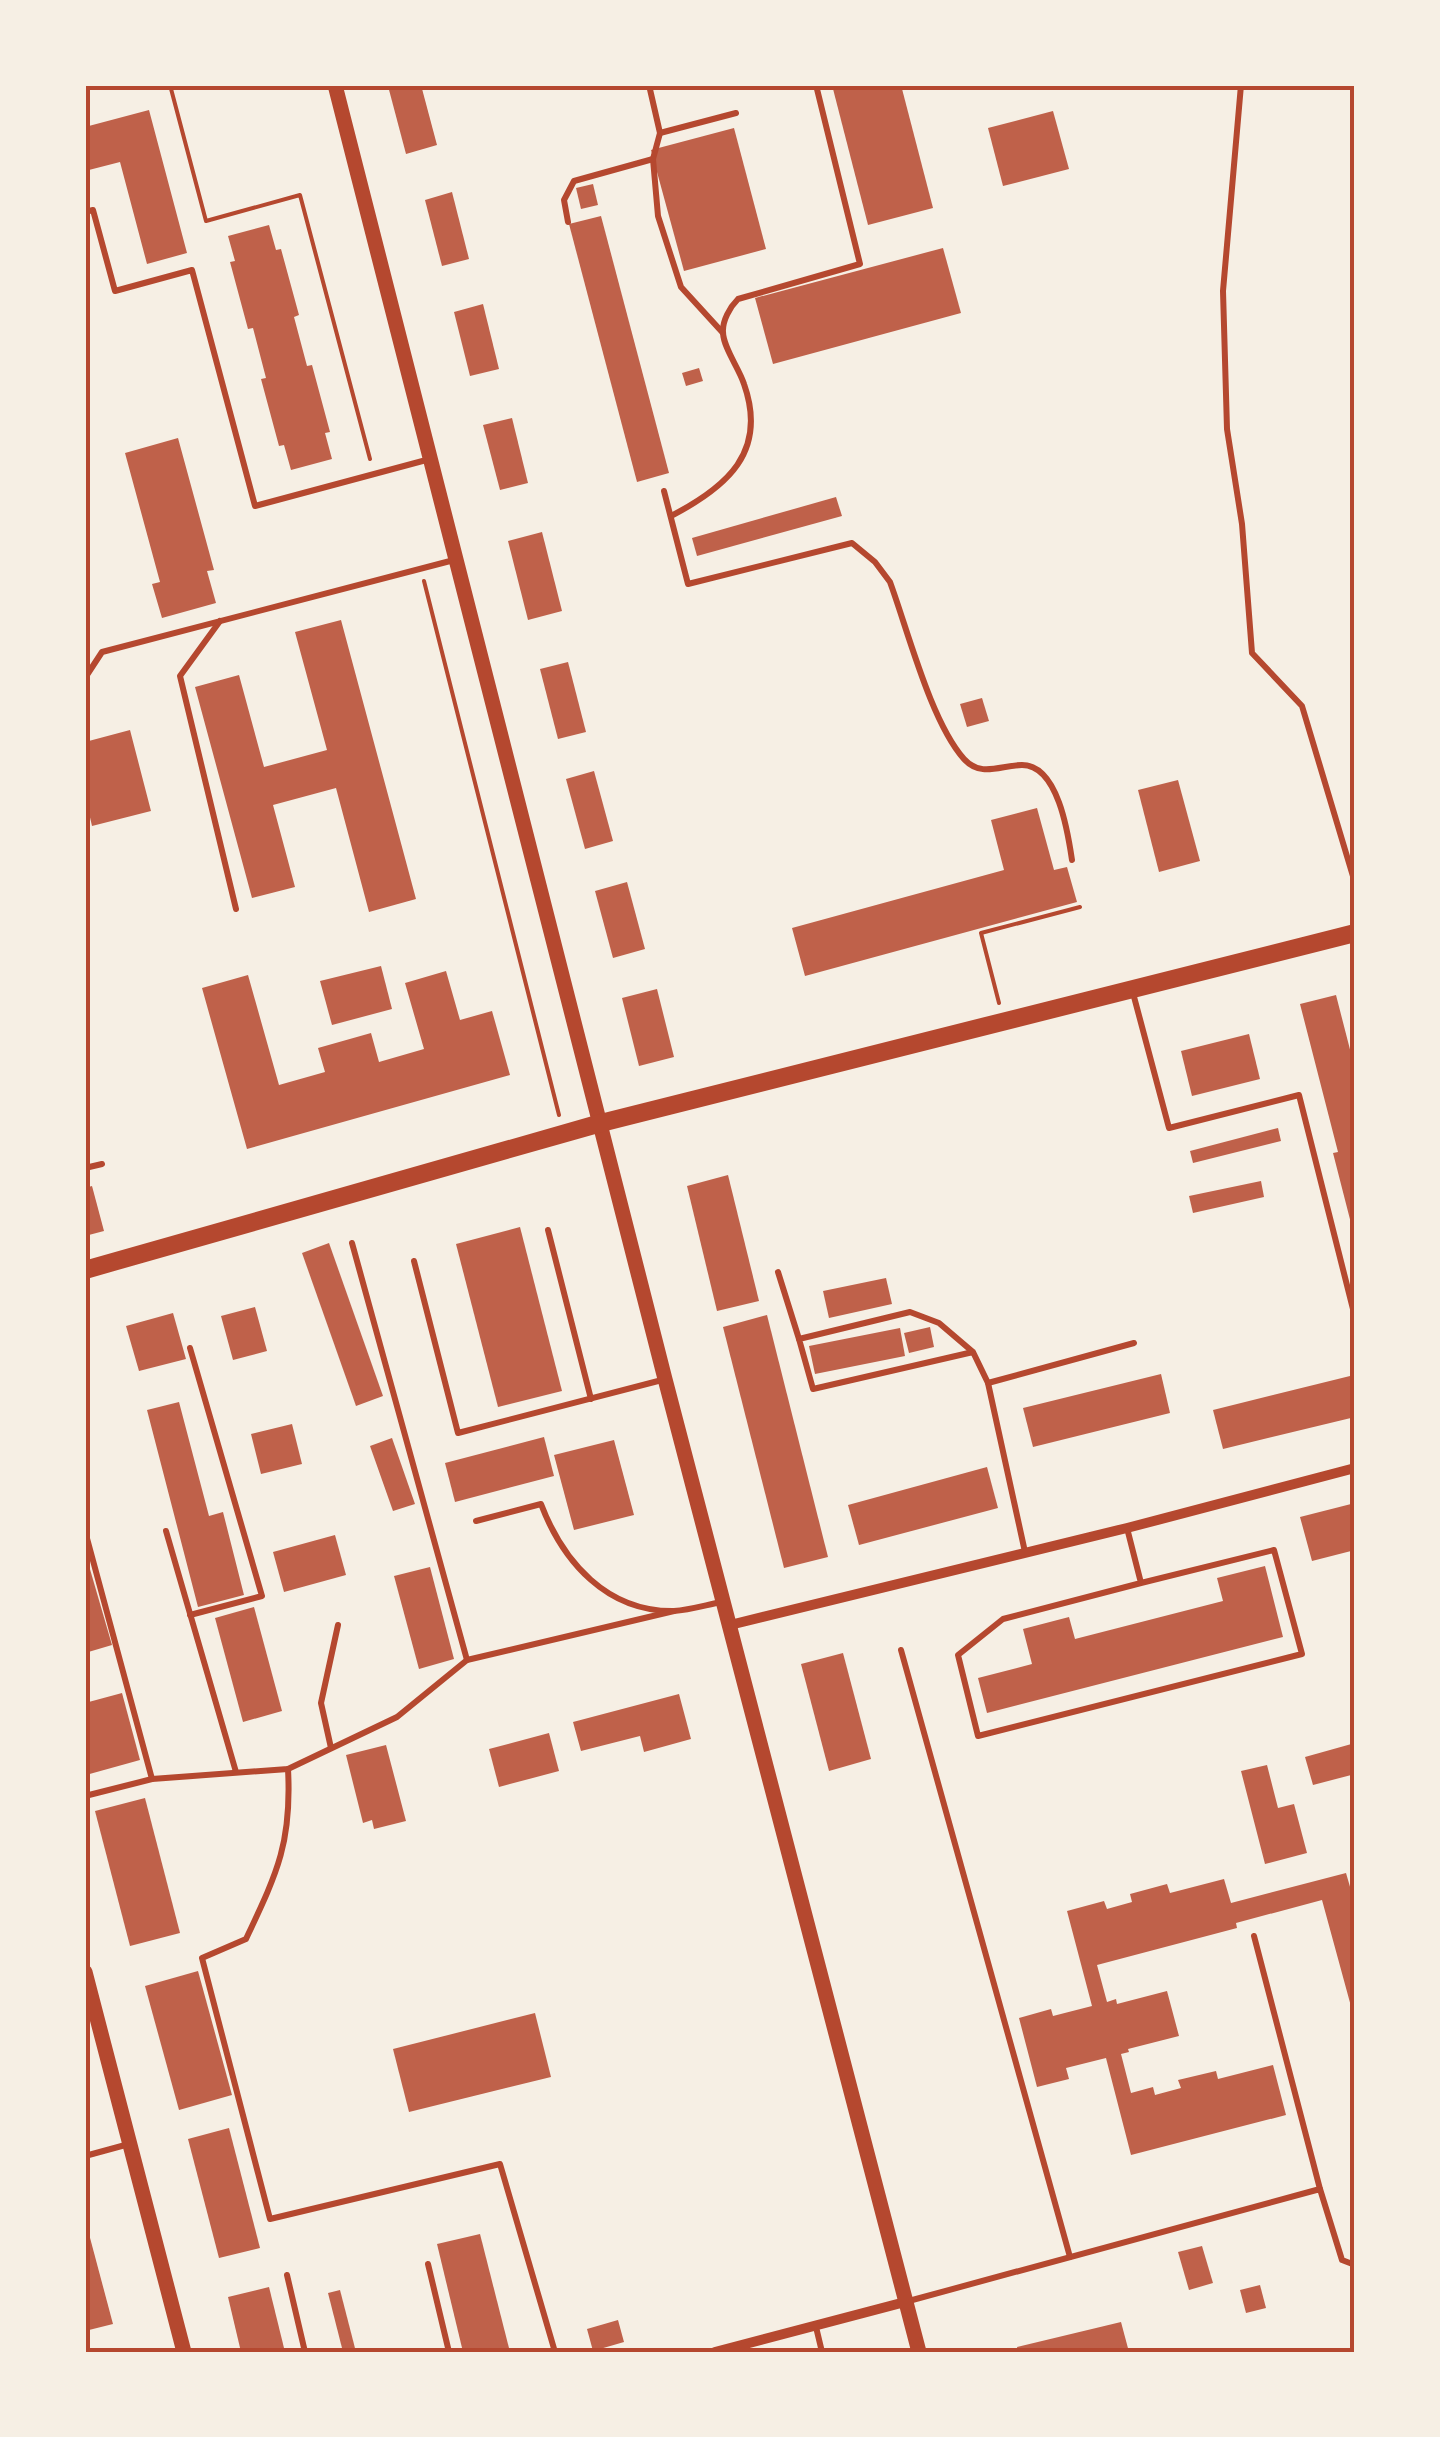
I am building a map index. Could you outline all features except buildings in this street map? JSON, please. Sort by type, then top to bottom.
[{"type":"main road","points":[[85,1270],[601,1123],[1355,933]]},
{"type":"street","points":[[336,85],[665,1380],[919,2352]]},
{"type":"street","points":[[730,1625],[1355,1468]]},
{"type":"street","points":[[85,1972],[184,2352]]},
{"type":"street","points":[[714,2352],[905,2302]]},
{"type":"lane","points":[[648,85],[660,133],[653,159],[658,216],[681,287],[723,333],[746,387],[753,432],[740,464],[709,496],[670,516]]},
{"type":"lane","points":[[723,333],[729,308],[738,299],[860,264],[816,85]]},
{"type":"lane","points":[[1241,85],[1223,292],[1227,429],[1242,524],[1252,653],[1302,706],[1355,883]]},
{"type":"lane","points":[[660,133],[736,113]]},
{"type":"lane","points":[[568,222],[564,200],[574,181],[653,159]]},
{"type":"lane","points":[[85,212],[93,210],[114,290],[192,270],[255,506],[430,459]]},
{"type":"lane","points":[[664,491],[688,584],[852,543],[874,562],[890,582],[944,731],[966,762],[976,768],[1025,764],[1037,770],[1064,810],[1072,860]]},
{"type":"lane","points":[[85,678],[102,652],[456,560]]},
{"type":"lane","points":[[221,620],[180,676],[236,909]]},
{"type":"lane","points":[[1132,990],[1169,1128],[1299,1095],[1355,1317]]},
{"type":"lane","points":[[85,1168],[102,1164]]},
{"type":"lane","points":[[548,1230],[591,1399]]},
{"type":"lane","points":[[352,1242],[467,1660]]},
{"type":"lane","points":[[414,1261],[458,1433],[665,1380]]},
{"type":"lane","points":[[778,1272],[813,1389],[973,1352]]},
{"type":"lane","points":[[798,1339],[910,1312],[940,1324],[973,1352],[988,1384],[1026,1553]]},
{"type":"lane","points":[[988,1384],[1134,1343]]},
{"type":"lane","points":[[190,1348],[262,1596],[190,1616]]},
{"type":"lane","points":[[476,1521],[541,1504],[553,1537],[582,1575],[628,1603],[674,1611]]},
{"type":"lane","points":[[1126,1528],[1141,1583]]},
{"type":"lane","points":[[85,1531],[152,1779]]},
{"type":"lane","points":[[166,1531],[236,1772]]},
{"type":"lane","points":[[1274,1550],[1302,1654],[978,1736],[958,1656],[1004,1618],[1141,1583],[1274,1550]]},
{"type":"lane","points":[[85,1796],[152,1779],[288,1769],[397,1717],[467,1660],[723,1602]]},
{"type":"lane","points":[[331,1748],[321,1702],[338,1625]]},
{"type":"lane","points":[[900,1650],[1070,2257]]},
{"type":"lane","points":[[288,1769],[290,1814],[279,1868],[246,1939],[202,1958],[270,2220],[500,2164],[555,2352]]},
{"type":"lane","points":[[1254,1936],[1320,2189],[1342,2260],[1355,2265]]},
{"type":"lane","points":[[85,2156],[130,2144]]},
{"type":"lane","points":[[905,2302],[1320,2189]]},
{"type":"lane","points":[[428,2264],[449,2352]]},
{"type":"lane","points":[[286,2275],[305,2352]]},
{"type":"lane","points":[[816,2326],[822,2352]]},
{"type":"path","points":[[85,88],[96,85]]},
{"type":"path","points":[[170,85],[206,220],[300,196],[374,474]]},
{"type":"path","points":[[421,569],[564,1134]]},
{"type":"path","points":[[1003,1022],[981,933],[1080,907]]}]
